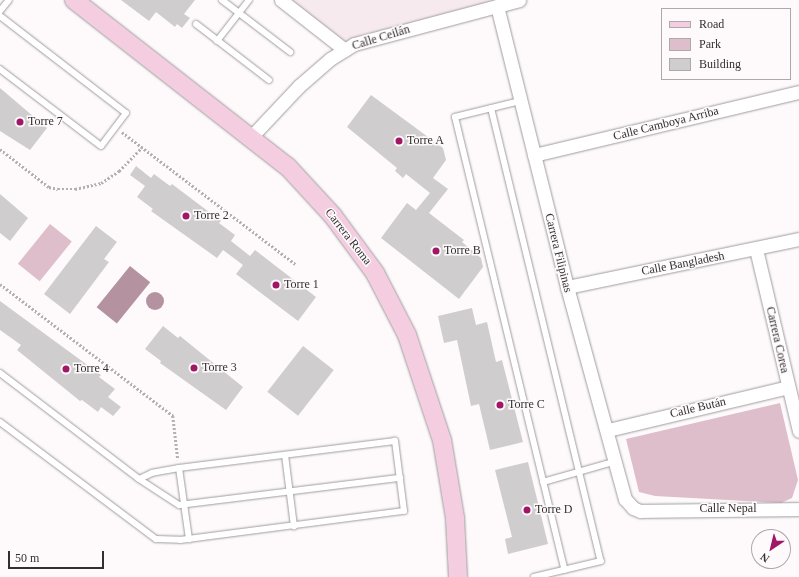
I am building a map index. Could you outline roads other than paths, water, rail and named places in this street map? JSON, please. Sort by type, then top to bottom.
[{"type":"street","name":"Carrera Roma","points":[[74,0],[288,167],[333,216],[375,273],[407,335],[442,440],[455,518],[458,577]]},
{"type":"street","points":[[281,0],[345,50]]},
{"type":"street","name":"Calle Ceilán","points":[[251,137],[299,86],[354,44],[519,0]]},
{"type":"street","name":"Carrera Filipinas","points":[[497,6],[567,287],[608,430],[625,499]]},
{"type":"street","name":"Calle Camboya Arriba","points":[[534,156],[799,92]]},
{"type":"street","name":"Calle Bangladesh","points":[[567,287],[799,239]]},
{"type":"street","name":"Carrera Corea","points":[[756,249],[799,431]]},
{"type":"street","name":"Calle Bután","points":[[608,430],[788,387]]},
{"type":"street","name":"Calle Nepal","points":[[625,499],[633,508],[640,511],[799,509]]},
{"type":"lane","points":[[0,11],[9,0]]},
{"type":"lane","points":[[222,0],[290,52]]},
{"type":"lane","points":[[218,41],[249,0]]},
{"type":"lane","points":[[0,16],[126,113],[100,146],[0,69]]},
{"type":"lane","points":[[196,24],[269,80]]},
{"type":"lane","points":[[520,101],[455,117],[565,570]]},
{"type":"lane","points":[[491,108],[601,561],[534,577]]},
{"type":"lane","points":[[0,373],[171,502],[184,505],[400,478]]},
{"type":"lane","points":[[0,422],[150,536],[164,540],[189,539],[404,511],[395,440],[179,468],[152,473],[139,479]]},
{"type":"lane","points":[[285,455],[294,526]]},
{"type":"lane","points":[[543,482],[616,461]]},
{"type":"lane","points":[[179,468],[189,539]]},
{"type":"place","name":"Torre 7","points":[[20,122]]},
{"type":"place","name":"Torre A","points":[[399,141]]},
{"type":"place","name":"Torre 2","points":[[186,216]]},
{"type":"place","name":"Torre B","points":[[436,251]]},
{"type":"place","name":"Torre 1","points":[[276,285]]},
{"type":"place","name":"Torre 3","points":[[194,368]]},
{"type":"place","name":"Torre 4","points":[[66,369]]},
{"type":"place","name":"Torre C","points":[[500,405]]},
{"type":"place","name":"Torre D","points":[[527,510]]}]
